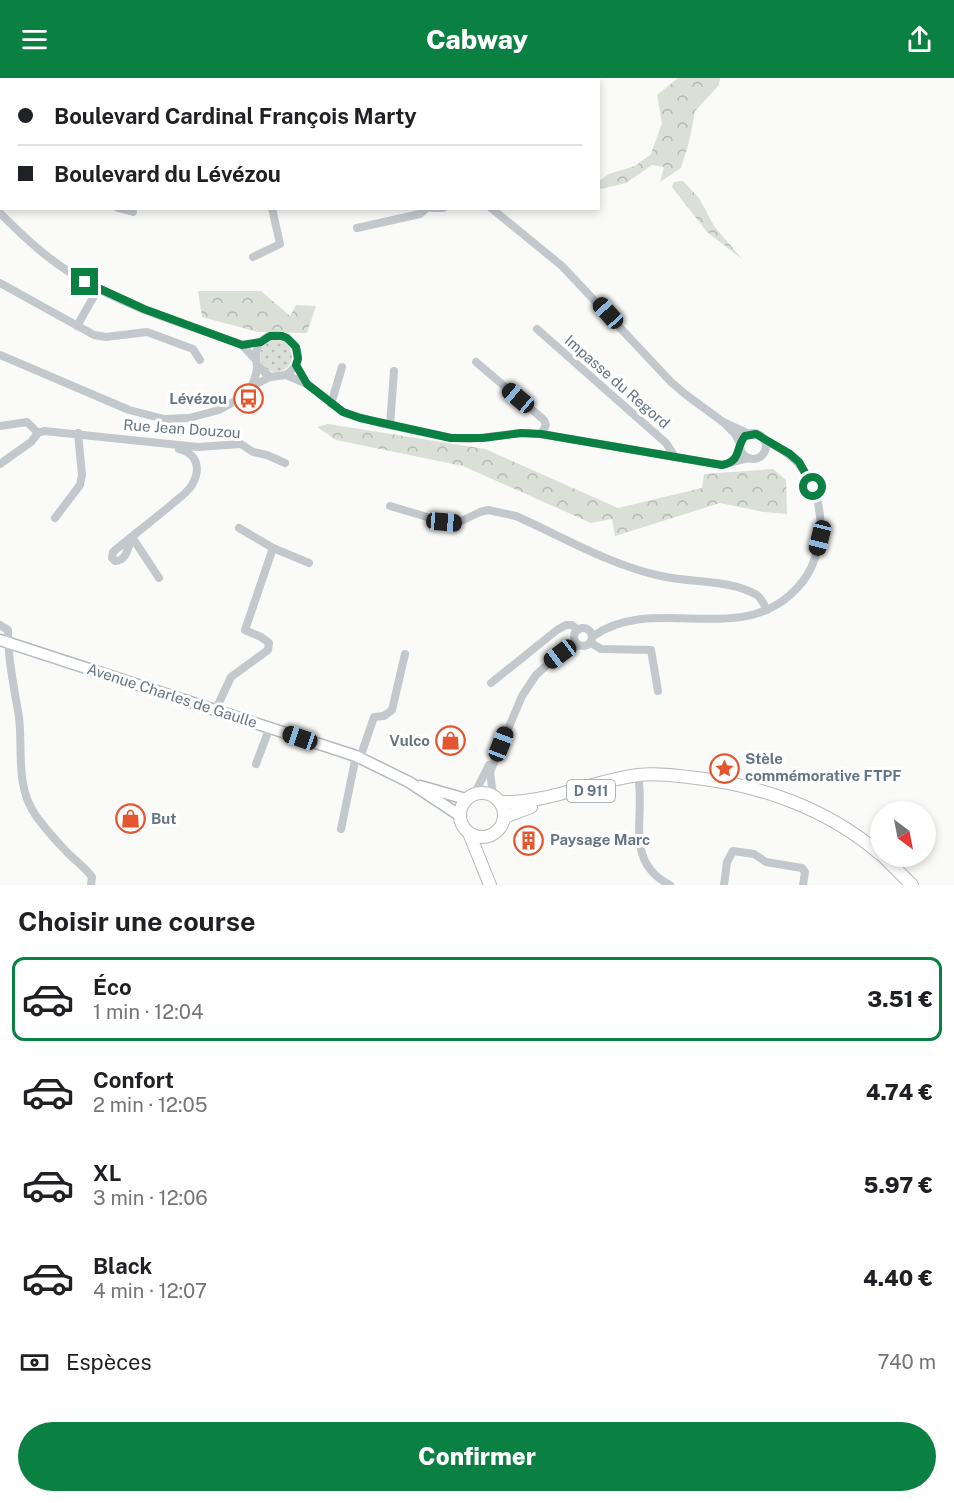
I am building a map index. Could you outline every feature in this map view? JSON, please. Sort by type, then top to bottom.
[{"type":"main road","name":"Avenue Charles de Gaulle","points":[[4,641],[358,757],[409,782]]},
{"type":"main road","name":"D 911","points":[[496,799],[532,801],[609,780],[639,778],[663,780],[680,776],[723,782],[773,795],[810,809],[846,829],[870,846]]},
{"type":"main road","name":"D 911","points":[[504,817],[519,809],[639,778]]},
{"type":"main road","points":[[409,782],[471,796]]},
{"type":"main road","points":[[409,782],[459,815]]},
{"type":"main road","points":[[469,833],[486,836],[498,830],[504,817],[496,799],[484,792],[471,796],[461,806],[459,815],[461,823],[469,833],[490,885]]},
{"type":"main road","points":[[484,868],[481,852],[486,836]]},
{"type":"main road","name":"D 911","points":[[894,867],[912,885]]},
{"type":"street","points":[[126,210],[133,212]]},
{"type":"street","points":[[253,257],[280,244],[272,210]]},
{"type":"street","points":[[357,228],[420,214],[426,210]]},
{"type":"street","points":[[493,210],[562,266],[671,382],[723,422],[735,434],[749,458]]},
{"type":"street","points":[[0,213],[48,257],[98,289],[144,309],[242,345],[261,342],[276,335],[287,338],[296,347],[298,359],[296,365],[286,375]]},
{"type":"street","points":[[0,283],[94,335],[106,337],[135,332],[157,334],[193,349],[200,360]]},
{"type":"street","points":[[77,326],[98,289]]},
{"type":"street","name":"Impasse du Regord","points":[[537,329],[666,443],[675,457]]},
{"type":"street","points":[[252,386],[257,363],[256,351],[261,342]]},
{"type":"street","points":[[242,345],[270,376]]},
{"type":"street","points":[[0,355],[129,410],[164,419],[189,418],[219,410],[270,376],[286,375],[307,384],[343,412],[360,418],[451,438],[483,438],[521,433],[541,434],[722,465],[756,458],[775,451],[790,454]]},
{"type":"street","points":[[476,362],[544,420],[546,425],[541,434]]},
{"type":"street","points":[[296,365],[307,384]]},
{"type":"street","points":[[331,404],[342,367]]},
{"type":"street","points":[[390,425],[394,370]]},
{"type":"street","name":"Rue Jean Douzou","points":[[0,426],[27,422],[38,433],[47,431],[78,433],[198,447],[241,444],[253,452],[285,462]]},
{"type":"street","points":[[658,691],[651,650],[601,649],[591,637],[583,628],[574,634],[576,642],[583,647],[591,637],[606,629],[650,618],[731,619],[751,616],[768,610],[798,588],[810,571],[820,538],[819,507],[813,487],[799,462],[756,434],[749,434],[723,422]]},
{"type":"street","points":[[0,464],[31,442],[38,433]]},
{"type":"street","points":[[55,518],[80,485],[82,475],[78,433]]},
{"type":"street","points":[[731,463],[745,436],[749,434]]},
{"type":"street","points":[[762,455],[765,448],[764,440]]},
{"type":"street","points":[[153,443],[188,452],[194,456],[196,470],[194,481],[186,492],[132,537],[159,578]]},
{"type":"street","points":[[390,506],[444,522],[457,523],[480,512],[501,512],[516,516],[640,571],[731,586],[750,593],[758,596],[768,610]]},
{"type":"street","points":[[239,528],[273,548],[309,563]]},
{"type":"street","points":[[216,710],[231,677],[268,650],[269,643],[245,630],[273,548]]},
{"type":"street","points":[[0,625],[8,630],[4,641],[19,719],[21,779],[27,798],[41,822],[66,852],[88,871],[92,877],[91,885]]},
{"type":"street","points":[[491,683],[557,630],[566,625],[572,625],[578,630]]},
{"type":"street","points":[[496,799],[490,772],[528,686],[536,675],[576,642]]},
{"type":"street","points":[[341,829],[358,757],[374,717],[384,716],[392,710],[405,654]]},
{"type":"street","points":[[256,765],[270,727]]},
{"type":"street","points":[[471,796],[501,744]]},
{"type":"street","points":[[639,778],[640,846],[645,865],[657,878],[670,885]]},
{"type":"street","points":[[724,885],[727,862],[733,851],[754,854],[766,862],[802,868],[805,872],[802,885]]},
{"type":"green space","points":[[678,78],[720,78],[719,85],[695,111],[681,168],[660,182],[664,167],[652,165],[626,183],[601,189],[600,180],[609,174],[635,166],[651,154],[662,123],[657,95]]},
{"type":"green space","points":[[683,181],[699,198],[714,226],[742,259],[707,232],[672,187],[674,182]]},
{"type":"green space","points":[[198,291],[261,291],[290,316],[296,305],[316,306],[307,333],[258,332],[202,317]]},
{"type":"green space","points":[[276,340],[287,345],[292,356],[287,367],[276,372],[265,367],[260,356],[265,345]]},
{"type":"green space","points":[[328,424],[485,449],[618,508],[702,488],[704,474],[773,469],[786,480],[787,514],[720,503],[615,536],[612,519],[591,523],[463,466],[336,440],[317,427]]},
{"type":"place","name":"Lévézou","points":[[248,399]]},
{"type":"place","name":"Vulco","points":[[451,741]]},
{"type":"place","name":"Stèle commémorative FTPF","points":[[724,768]]},
{"type":"place","name":"But","points":[[130,819]]},
{"type":"place","name":"Paysage Marc","points":[[529,840]]},
{"type":"route","points":[[85,282],[125,302],[242,345],[261,342],[276,335],[287,338],[296,347],[298,359],[296,365],[307,384],[343,412],[360,418],[451,438],[470,439],[521,433],[541,434],[722,465],[731,463],[741,449],[742,439],[752,433],[790,454],[799,462],[813,487]]}]
